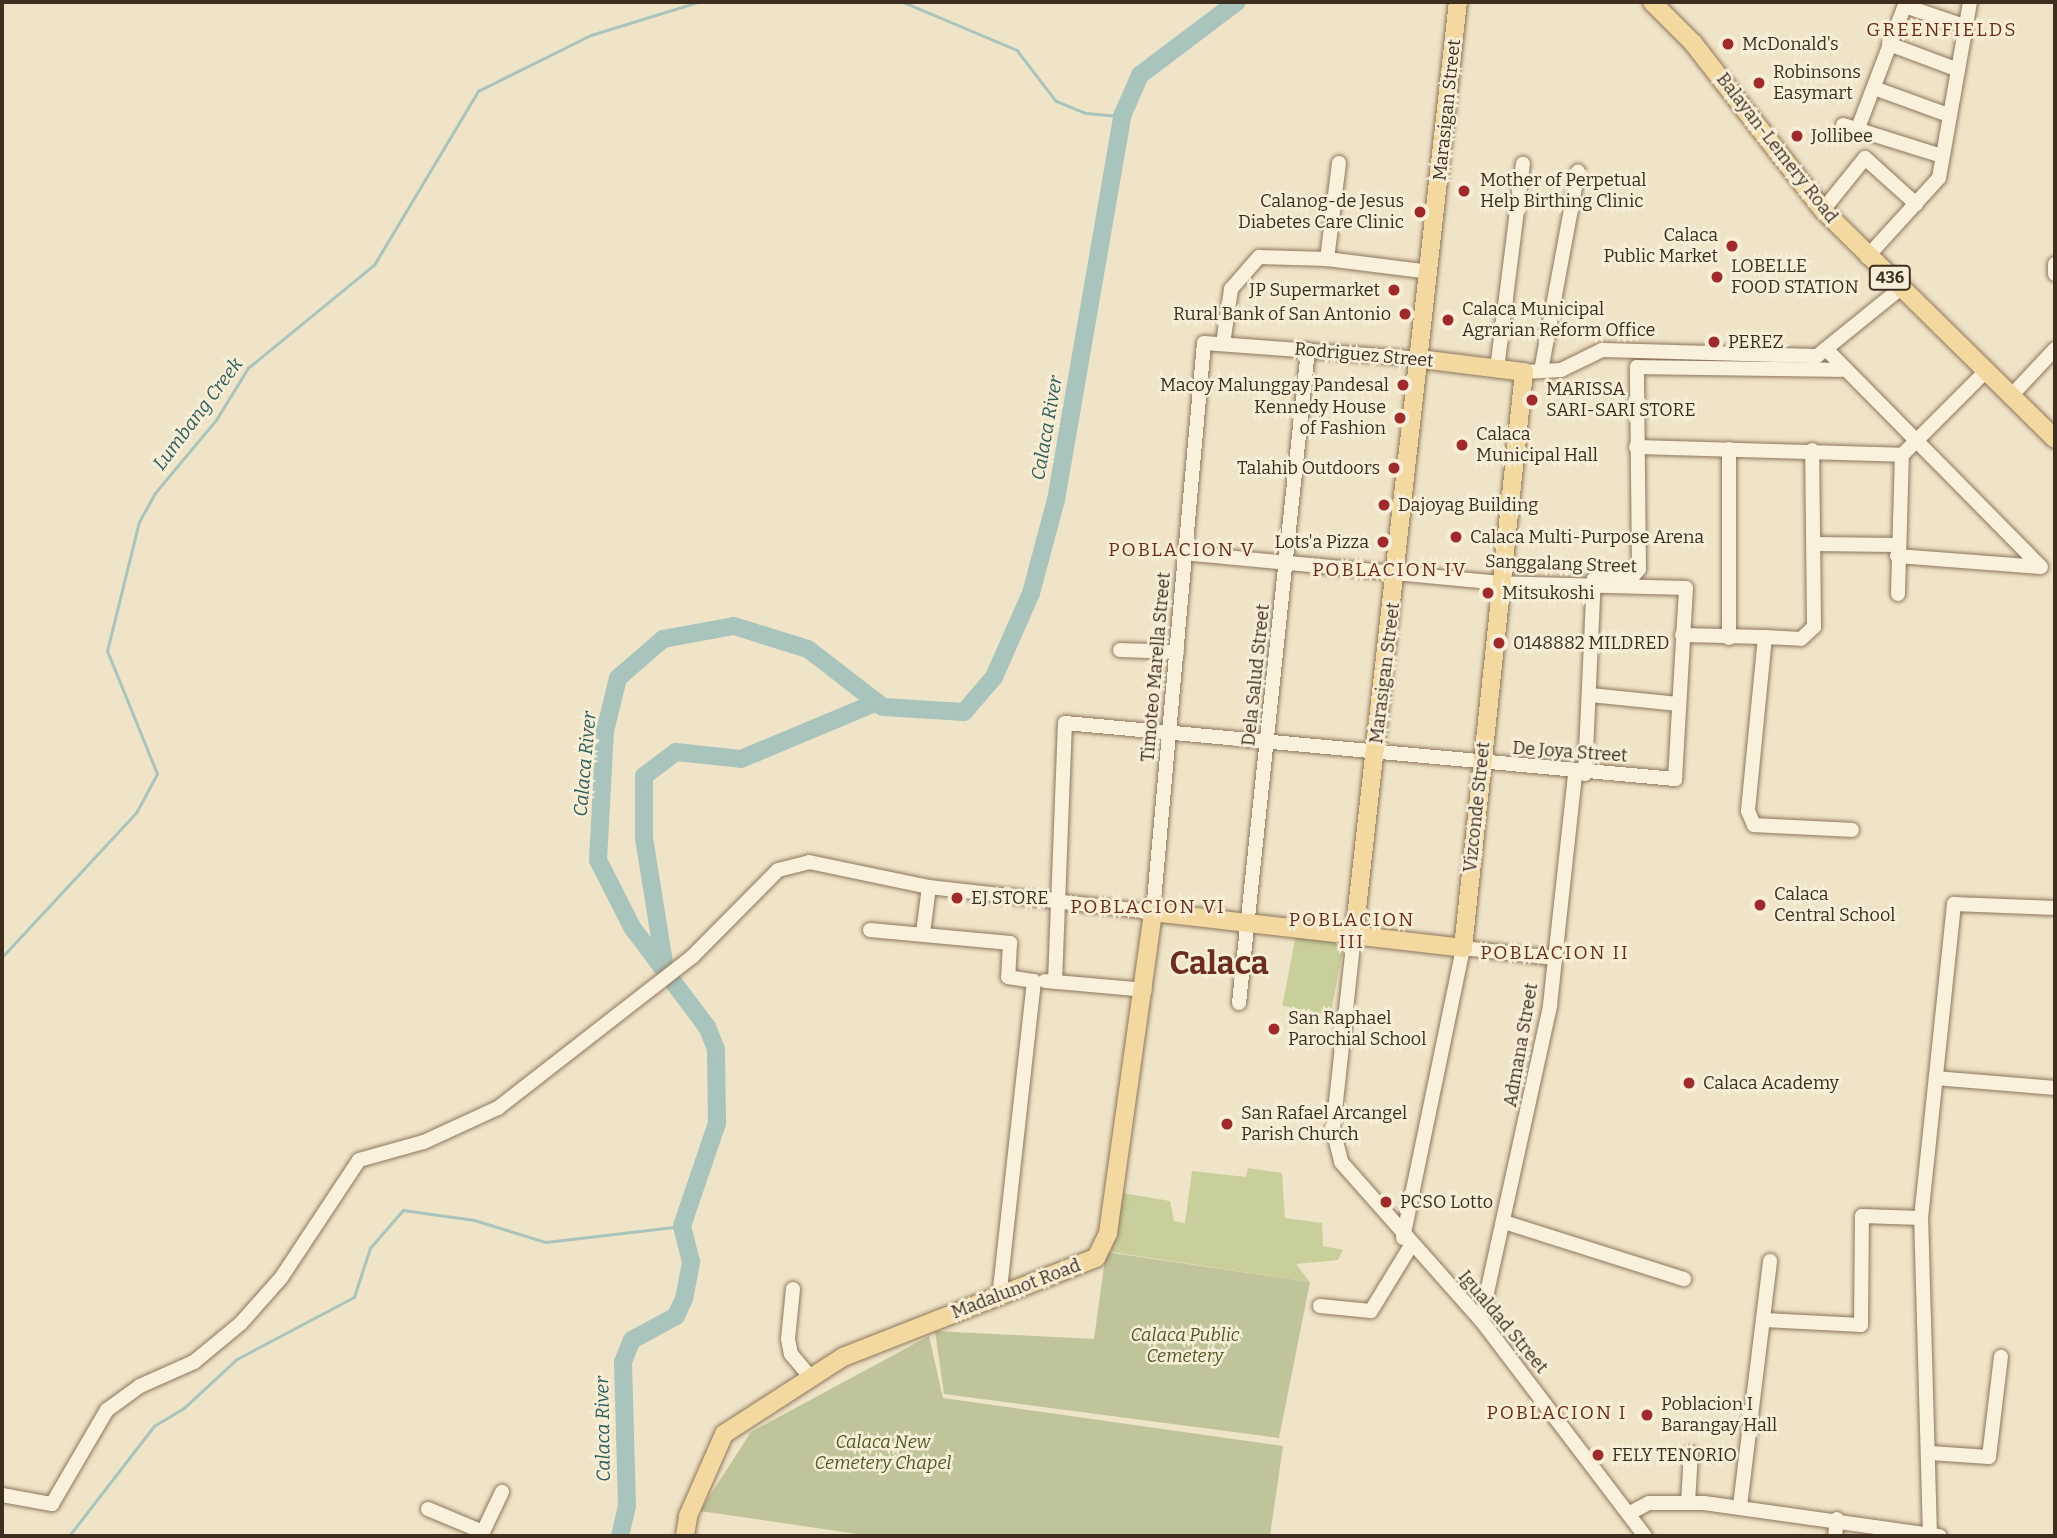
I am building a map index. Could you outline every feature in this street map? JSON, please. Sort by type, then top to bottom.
[{"type":"main road","name":"Marasigan Street","points":[[1354,936],[1421,359],[1458,2]]},
{"type":"main road","name":"Balayan-Lemery Road","points":[[1658,4],[1823,210],[1867,257],[2055,439]]},
{"type":"main road","name":"Rodriguez Street","points":[[1421,359],[1533,372]]},
{"type":"main road","name":"Vizconde Street","points":[[1463,948],[1501,583],[1533,372]]},
{"type":"main road","points":[[1153,912],[1463,948]]},
{"type":"main road","name":"Madalunot Road","points":[[685,1536],[688,1516],[724,1434],[843,1357],[1096,1258],[1108,1233],[1145,990],[1153,912]]},
{"type":"street","points":[[1867,257],[1939,178],[1956,69],[1970,2]]},
{"type":"street","points":[[1858,128],[1906,4],[1964,26]]},
{"type":"street","points":[[1889,44],[1956,69]]},
{"type":"street","points":[[1874,88],[1948,115]]},
{"type":"street","points":[[1843,125],[1942,156]]},
{"type":"street","points":[[1823,210],[1865,158],[1916,204]]},
{"type":"street","points":[[1327,259],[1339,163]]},
{"type":"street","points":[[1497,369],[1522,164]]},
{"type":"street","points":[[1578,171],[1533,372],[1560,370],[1602,350],[1771,359],[1817,356],[1900,288]]},
{"type":"street","points":[[1223,344],[1231,289],[1259,257],[1327,259],[1430,272]]},
{"type":"street","points":[[2055,264],[2055,274]]},
{"type":"street","name":"Rodriguez Street","points":[[1203,343],[1421,359]]},
{"type":"street","name":"Timoteo Marella Street","points":[[1153,912],[1203,343]]},
{"type":"street","points":[[1814,544],[2041,567],[1916,440],[1841,370],[1826,349]]},
{"type":"street","points":[[2011,396],[2055,349]]},
{"type":"street","name":"Dela Salud Street","points":[[1239,1003],[1308,350]]},
{"type":"street","points":[[1594,587],[1598,576],[1638,573],[1637,367],[1841,370]]},
{"type":"street","points":[[1898,594],[1897,551],[1902,455],[1986,371]]},
{"type":"street","points":[[1636,447],[1812,450],[1902,455]]},
{"type":"street","points":[[1729,449],[1729,638]]},
{"type":"street","points":[[1590,695],[1679,704],[1682,635],[1729,638],[1811,636],[1814,544],[1812,450]]},
{"type":"street","name":"Sanggalang Street","points":[[1185,553],[1501,583],[1686,588],[1682,635]]},
{"type":"street","name":"Admana Street","points":[[1481,1320],[1504,1222],[1555,958],[1590,695],[1594,587]]},
{"type":"street","points":[[1765,637],[1748,811],[1754,825],[1852,830]]},
{"type":"street","points":[[1120,650],[1177,652]]},
{"type":"street","name":"De Joya Street","points":[[1062,902],[1065,723],[1580,774],[1675,779],[1679,704]]},
{"type":"street","points":[[2,1496],[52,1504],[107,1410],[139,1386],[194,1362],[242,1323],[281,1278],[359,1160],[424,1142],[498,1108],[692,957],[778,870],[809,862],[929,887],[1153,912]]},
{"type":"street","points":[[923,933],[929,887]]},
{"type":"street","points":[[1055,982],[1062,902]]},
{"type":"street","points":[[1630,1513],[1649,1503],[1740,1506],[1933,1536],[1921,1218],[1954,904],[2055,908]]},
{"type":"street","points":[[870,930],[1010,943],[1008,977],[1145,990]]},
{"type":"street","name":"Marasigan Street","points":[[1354,936],[1334,1143],[1349,1175],[1406,1243]]},
{"type":"street","points":[[1463,948],[1555,958]]},
{"type":"street","name":"Vizconde Street","points":[[1320,1306],[1371,1311],[1406,1243],[1463,948]]},
{"type":"street","points":[[999,1297],[1034,981]]},
{"type":"street","points":[[1936,1078],[2055,1088]]},
{"type":"street","points":[[1764,1320],[1861,1325],[1862,1216],[1921,1218]]},
{"type":"street","points":[[1504,1222],[1684,1279]]},
{"type":"street","name":"Igualdad Street","points":[[1406,1243],[1481,1320],[1645,1536]]},
{"type":"street","points":[[1740,1506],[1770,1261]]},
{"type":"street","points":[[793,1289],[788,1339],[791,1354],[811,1378]]},
{"type":"street","points":[[1930,1453],[1989,1457],[2001,1357]]},
{"type":"street","points":[[1689,1503],[1691,1453]]},
{"type":"street","points":[[428,1509],[482,1534],[502,1492]]},
{"type":"street","points":[[1835,1536],[1837,1519]]},
{"type":"green space","points":[[1296,935],[1344,944],[1330,1015],[1282,1006]]},
{"type":"green space","points":[[1248,1168],[1282,1173],[1285,1218],[1322,1223],[1323,1246],[1343,1250],[1338,1260],[1296,1264],[1310,1282],[1111,1252],[1123,1193],[1170,1201],[1174,1221],[1185,1223],[1192,1171],[1246,1177]]},
{"type":"green space","name":"Calaca Public Cemetery","points":[[1106,1252],[1310,1282],[1279,1438],[944,1394],[935,1331],[1094,1339]]},
{"type":"green space","name":"Calaca New Cemetery Chapel","points":[[929,1336],[943,1398],[1283,1446],[1270,1536],[871,1536],[700,1511],[751,1432]]},
{"type":"waterway","name":"Lumbang Creek","points":[[2,957],[136,813],[157,774],[107,651],[139,522],[155,493],[216,420],[248,368],[374,265],[478,91],[591,35],[698,2]]},
{"type":"waterway","name":"Lumbang Creek","points":[[903,2],[1017,50],[1056,101],[1086,113],[1122,116]]},
{"type":"waterway","name":"Calaca River","points":[[620,1536],[627,1506],[623,1362],[632,1340],[676,1316],[684,1299],[691,1262],[682,1226],[717,1123],[716,1049],[707,1027],[632,927],[598,860],[605,731],[618,678],[663,639],[734,626],[808,649],[883,707],[964,712],[994,677],[1031,593],[1056,500],[1122,116],[1140,75],[1237,2]]},
{"type":"waterway","points":[[665,969],[644,838],[644,776],[676,752],[741,759],[877,702]]},
{"type":"waterway","points":[[69,1536],[154,1426],[184,1408],[237,1359],[354,1297],[370,1248],[403,1210],[474,1220],[546,1242],[682,1226]]},
{"type":"place","name":"McDonald's","points":[[1728,44]]},
{"type":"place","name":"Robinsons Easymart","points":[[1759,83]]},
{"type":"place","name":"Jollibee","points":[[1797,136]]},
{"type":"place","name":"Mother of Perpetual Help Birthing Clinic","points":[[1464,191]]},
{"type":"place","name":"Calanog-de Jesus Diabetes Care Clinic","points":[[1420,212]]},
{"type":"place","name":"Calaca Public Market","points":[[1732,246]]},
{"type":"place","name":"LOBELLE FOOD STATION","points":[[1717,277]]},
{"type":"place","name":"JP Supermarket","points":[[1394,290]]},
{"type":"place","name":"Rural Bank of San Antonio","points":[[1405,314]]},
{"type":"place","name":"Calaca Municipal Agrarian Reform Office","points":[[1448,320]]},
{"type":"place","name":"PEREZ","points":[[1714,342]]},
{"type":"place","name":"Macoy Malunggay Pandesal","points":[[1403,385]]},
{"type":"place","name":"MARISSA SARI-SARI STORE","points":[[1532,400]]},
{"type":"place","name":"Kennedy House of Fashion","points":[[1400,418]]},
{"type":"place","name":"Calaca Municipal Hall","points":[[1462,445]]},
{"type":"place","name":"Talahib Outdoors","points":[[1394,468]]},
{"type":"place","name":"Dajoyag Building","points":[[1384,505]]},
{"type":"place","name":"Calaca Multi-Purpose Arena","points":[[1456,537]]},
{"type":"place","name":"Lots'a Pizza","points":[[1383,542]]},
{"type":"place","name":"Mitsukoshi","points":[[1488,593]]},
{"type":"place","name":"0148882 MILDRED","points":[[1499,643]]},
{"type":"place","name":"EJ STORE","points":[[957,898]]},
{"type":"place","name":"Calaca Central School","points":[[1760,905]]},
{"type":"place","name":"San Raphael Parochial School","points":[[1274,1029]]},
{"type":"place","name":"Calaca Academy","points":[[1689,1083]]},
{"type":"place","name":"San Rafael Arcangel Parish Church","points":[[1227,1124]]},
{"type":"place","name":"PCSO Lotto","points":[[1386,1202]]},
{"type":"place","name":"Poblacion I Barangay Hall","points":[[1647,1415]]},
{"type":"place","name":"FELY TENORIO","points":[[1598,1455]]},
{"type":"district","name":"GREENFIELDS","points":[[1942,30]]},
{"type":"district","name":"POBLACION V","points":[[1182,550]]},
{"type":"district","name":"POBLACION IV","points":[[1390,570]]},
{"type":"district","name":"POBLACION VI","points":[[1148,907]]},
{"type":"district","name":"POBLACION III","points":[[1352,931]]},
{"type":"district","name":"POBLACION II","points":[[1555,953]]},
{"type":"district","name":"Calaca","points":[[1219,963]]},
{"type":"district","name":"POBLACION I","points":[[1557,1413]]}]
